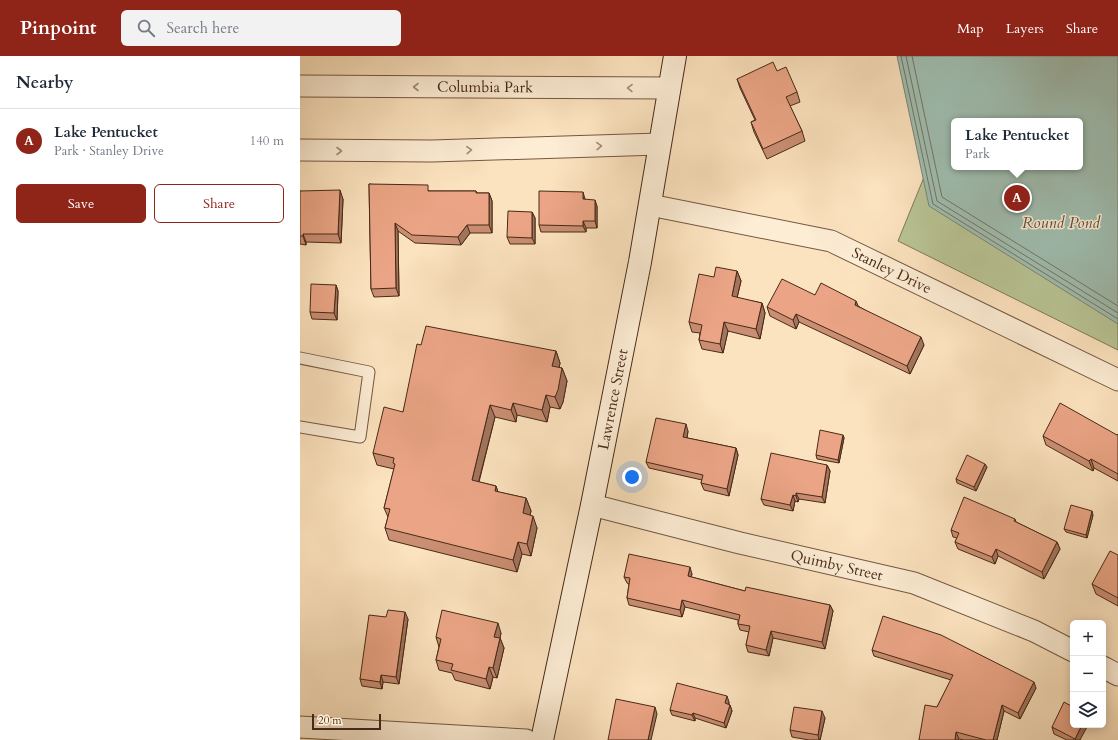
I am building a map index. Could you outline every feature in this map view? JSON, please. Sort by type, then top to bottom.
[{"type":"street","name":"Lawrence Street","points":[[542,740],[592,505],[650,204],[675,56]]},
{"type":"street","name":"Columbia Park","points":[[300,86],[669,88]]},
{"type":"street","points":[[300,150],[432,151],[660,144]]},
{"type":"street","name":"Stanley Drive","points":[[650,204],[831,241],[1118,380]]},
{"type":"street","name":"Quimby Street","points":[[592,505],[740,543],[914,583],[1034,631],[1070,649]]},
{"type":"street","points":[[1106,669],[1118,675]]},
{"type":"street","points":[[300,726],[526,740]]},
{"type":"lane","points":[[300,358],[369,372],[360,437],[300,427]]},
{"type":"green space","name":"Round Pond","points":[[918,56],[1118,56],[1118,350],[898,241],[933,155]]},
{"type":"water","name":"Round Pond","points":[[897,56],[1118,56],[1118,324],[929,206]]},
{"type":"building","points":[[773,62],[777,71],[786,67],[797,92],[786,97],[802,131],[763,149],[751,122],[756,120],[737,79]]},
{"type":"building","points":[[369,184],[428,185],[428,191],[476,191],[476,193],[489,193],[489,225],[467,225],[458,237],[412,235],[395,223],[396,288],[371,289]]},
{"type":"building","points":[[340,190],[338,234],[303,234],[303,236],[300,236],[300,191]]},
{"type":"building","points":[[539,191],[583,192],[583,199],[595,200],[595,221],[583,221],[583,226],[539,225]]},
{"type":"building","points":[[508,211],[532,212],[532,238],[507,237]]},
{"type":"building","points":[[716,267],[737,271],[732,296],[762,303],[756,329],[724,322],[720,344],[699,340],[702,325],[689,322],[699,274],[714,277]]},
{"type":"building","points":[[782,279],[815,295],[821,283],[856,301],[855,305],[921,337],[907,366],[796,314],[793,320],[767,307]]},
{"type":"building","points":[[311,284],[336,285],[334,313],[310,312]]},
{"type":"building","points":[[426,326],[556,351],[552,366],[562,368],[558,390],[555,397],[546,395],[542,410],[513,403],[511,410],[490,405],[472,480],[496,486],[495,491],[526,498],[523,513],[533,516],[527,544],[518,542],[513,560],[385,528],[390,509],[384,508],[395,464],[393,463],[394,458],[373,453],[384,407],[403,412],[417,344],[421,345]]},
{"type":"building","points":[[1060,403],[1117,435],[1118,434],[1118,474],[1091,459],[1089,461],[1043,436]]},
{"type":"building","points":[[656,418],[686,424],[683,437],[736,448],[727,489],[701,483],[703,475],[646,462]]},
{"type":"building","points":[[820,430],[843,435],[838,460],[816,455]]},
{"type":"building","points":[[771,453],[827,465],[822,497],[796,493],[796,496],[793,495],[790,505],[761,499]]},
{"type":"building","points":[[967,455],[985,464],[974,487],[956,479]]},
{"type":"building","points":[[964,497],[1015,519],[1014,521],[1057,542],[1042,572],[996,549],[992,557],[955,542],[959,533],[951,530]]},
{"type":"building","points":[[1071,505],[1092,511],[1086,535],[1064,529]]},
{"type":"building","points":[[1110,551],[1118,555],[1118,598],[1092,584]]},
{"type":"building","points":[[629,554],[690,567],[688,576],[745,591],[746,587],[830,605],[822,642],[771,631],[766,650],[746,645],[750,626],[738,624],[740,615],[682,600],[680,610],[627,598],[630,578],[624,577]]},
{"type":"building","points":[[388,610],[405,612],[396,677],[381,675],[380,682],[360,679],[369,615],[386,617]]},
{"type":"building","points":[[442,610],[498,623],[494,637],[500,638],[493,668],[489,667],[486,679],[451,670],[453,664],[436,660],[441,639],[436,637]]},
{"type":"building","points":[[883,616],[941,635],[1034,682],[1018,713],[1002,705],[993,740],[986,740],[956,732],[955,740],[919,740],[925,705],[937,707],[953,675],[872,650]]},
{"type":"building","points":[[677,683],[727,696],[725,703],[730,705],[724,723],[693,713],[692,715],[670,710]]},
{"type":"building","points":[[616,699],[655,707],[648,740],[608,740]]},
{"type":"building","points":[[1064,702],[1070,705],[1070,728],[1080,728],[1075,739],[1052,727]]},
{"type":"building","points":[[794,707],[822,711],[818,735],[790,730]]},
{"type":"place","name":"Lake Pentucket","points":[[1017,198]]}]
